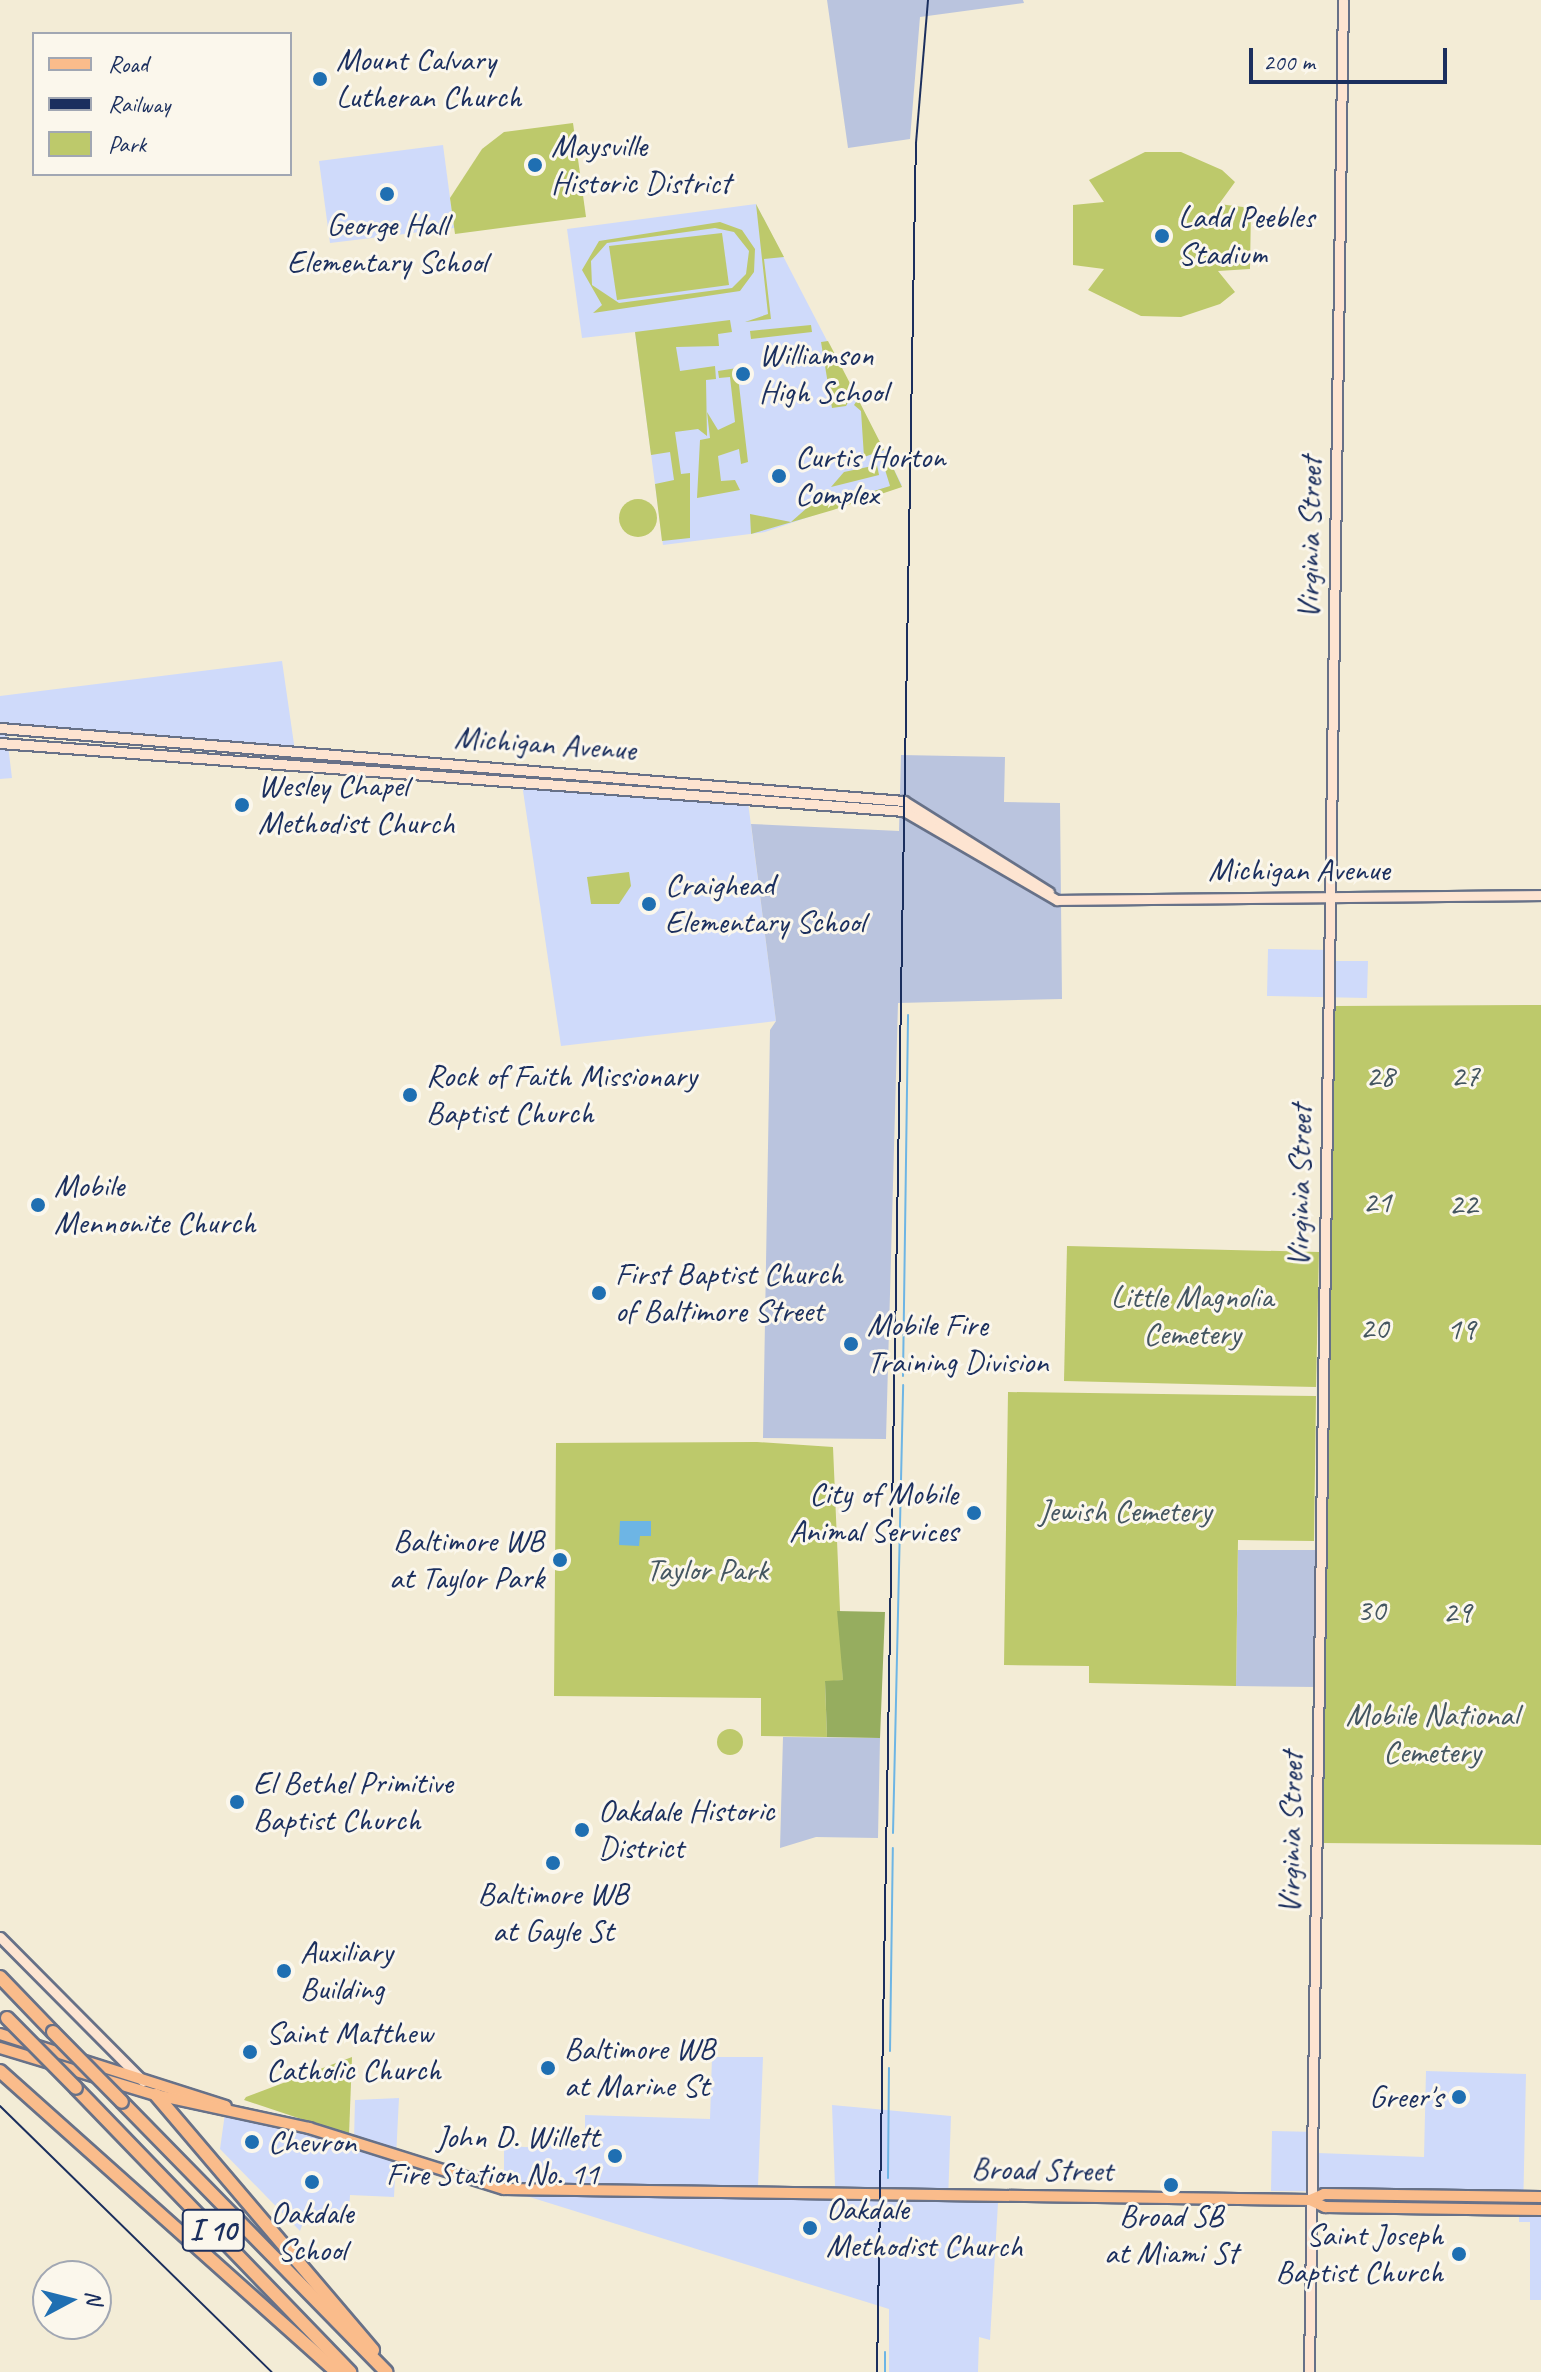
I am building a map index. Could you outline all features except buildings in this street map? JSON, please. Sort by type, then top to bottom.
[{"type":"highway","name":"I 10","points":[[0,1977],[388,2372]]},
{"type":"highway","name":"I 10","points":[[4,2014],[350,2372]]},
{"type":"highway","points":[[0,2071],[337,2372]]},
{"type":"highway","points":[[156,2095],[388,2372]]},
{"type":"main road","name":"Virginia Street","points":[[1309,2372],[1343,0]]},
{"type":"main road","name":"Michigan Avenue","points":[[0,728],[904,801],[1057,900]]},
{"type":"main road","points":[[46,747],[49,732]]},
{"type":"main road","name":"Michigan Avenue","points":[[0,743],[904,811],[1057,900],[1541,895]]},
{"type":"main road","points":[[0,1937],[156,2095]]},
{"type":"main road","points":[[0,2034],[138,2075],[226,2106]]},
{"type":"main road","points":[[0,2048],[156,2095],[226,2106]]},
{"type":"main road","name":"Broad Street","points":[[226,2106],[504,2189],[1310,2200],[1325,2207],[1541,2210]]},
{"type":"main road","points":[[1310,2200],[1324,2194],[1541,2197]]},
{"type":"shaded area","points":[[827,0],[1023,0],[1024,3],[920,17],[910,139],[848,148]]},
{"type":"shaded area","name":"George Hall Elementary School","points":[[443,145],[454,228],[330,243],[319,161]]},
{"type":"shaded area","name":"Williamson High School","points":[[756,204],[902,485],[765,532],[663,545],[635,332],[582,338],[567,229]]},
{"type":"shaded area","points":[[282,661],[295,751],[6,729],[12,778],[0,779],[0,696]]},
{"type":"shaded area","points":[[901,755],[1005,757],[1004,802],[1060,803],[1062,999],[898,1003],[886,1439],[763,1438],[770,1030],[776,1021],[751,824],[899,831]]},
{"type":"shaded area","name":"Craighead Elementary School","points":[[522,784],[748,802],[776,1021],[561,1046]]},
{"type":"shaded area","points":[[1268,949],[1332,950],[1332,961],[1368,961],[1367,998],[1267,996]]},
{"type":"shaded area","points":[[1238,1550],[1317,1550],[1316,1687],[1236,1686]]},
{"type":"shaded area","points":[[783,1737],[880,1738],[878,1838],[816,1837],[780,1848]]},
{"type":"shaded area","points":[[712,2057],[763,2057],[758,2186],[835,2186],[832,2105],[951,2116],[948,2201],[998,2203],[990,2340],[979,2337],[978,2372],[889,2372],[889,2309],[504,2189],[504,2146],[547,2148],[548,2134],[585,2134],[585,2115],[710,2119]]},
{"type":"shaded area","points":[[1426,2071],[1526,2074],[1523,2214],[1541,2214],[1541,2300],[1530,2300],[1530,2222],[1519,2222],[1519,2193],[1271,2191],[1272,2131],[1318,2132],[1318,2153],[1424,2157]]},
{"type":"shaded area","points":[[399,2098],[394,2197],[350,2195],[349,2210],[307,2212],[300,2231],[220,2149],[226,2106],[354,2141],[355,2100]]},
{"type":"green space","points":[[573,123],[586,217],[455,234],[450,198],[482,149],[504,132]]},
{"type":"green space","name":"Ladd Peebles Stadium","points":[[1145,152],[1181,152],[1222,170],[1235,182],[1219,204],[1251,208],[1250,269],[1218,271],[1235,292],[1220,304],[1181,317],[1141,316],[1088,290],[1104,269],[1073,265],[1073,205],[1104,202],[1089,180]]},
{"type":"green space","points":[[756,204],[784,257],[764,259],[771,319],[745,322],[768,314]]},
{"type":"green space","points":[[720,222],[742,230],[755,249],[754,272],[740,291],[593,313],[602,305],[582,270],[599,241]],"holes":[[[715,228],[734,232],[749,251],[746,274],[732,288],[619,303],[592,285],[591,261],[607,243]]]},
{"type":"green space","points":[[722,233],[729,285],[617,300],[609,246]]},
{"type":"green space","points":[[730,320],[732,332],[718,334],[719,346],[676,347],[680,371],[715,366],[716,379],[706,380],[707,436],[698,429],[675,432],[681,474],[690,473],[690,538],[662,541],[655,484],[674,480],[670,452],[651,455],[635,332]]},
{"type":"green space","points":[[811,325],[812,332],[751,339],[750,331]]},
{"type":"green space","points":[[828,341],[854,391],[846,406],[832,408],[821,342]]},
{"type":"green space","points":[[737,368],[748,462],[741,464],[739,449],[718,456],[721,481],[735,480],[740,490],[697,498],[700,440],[710,438],[707,412],[718,430],[735,422],[730,377],[719,378],[718,371]]},
{"type":"green space","points":[[858,399],[884,450],[864,457],[861,411],[854,405]]},
{"type":"green space","points":[[889,459],[902,487],[833,510],[751,534],[750,514],[791,522],[825,492],[832,504],[890,486],[883,463]]},
{"type":"green space","points":[[877,465],[879,475],[831,487],[844,472]]},
{"type":"green space","points":[[638,499],[651,505],[657,518],[651,531],[638,537],[625,531],[619,518],[625,505]]},
{"type":"green space","points":[[629,872],[631,886],[619,904],[591,904],[587,877]]},
{"type":"green space","name":"Mobile National Cemetery","points":[[1541,1005],[1541,1845],[1321,1843],[1335,1006]]},
{"type":"green space","name":"Little Magnolia Cemetery","points":[[1067,1246],[1319,1252],[1316,1387],[1064,1381]]},
{"type":"green space","name":"Jewish Cemetery","points":[[1008,1392],[1316,1396],[1314,1541],[1238,1540],[1236,1686],[1089,1683],[1089,1666],[1004,1665]]},
{"type":"green space","name":"Taylor Park","points":[[757,1442],[833,1447],[843,1680],[825,1682],[827,1737],[761,1736],[761,1698],[554,1696],[556,1443]]},
{"type":"green space","points":[[837,1611],[885,1612],[880,1738],[827,1737],[825,1681],[843,1680]]},
{"type":"green space","points":[[730,1729],[739,1733],[743,1742],[739,1751],[730,1755],[721,1751],[717,1742],[721,1733]]},
{"type":"green space","points":[[352,2057],[349,2135],[244,2100],[246,2097]]},
{"type":"water","points":[[620,1521],[651,1521],[651,1536],[640,1536],[639,1546],[619,1545]]},
{"type":"waterway","points":[[903,1376],[908,1015]]},
{"type":"waterway","points":[[893,1833],[903,1385]]},
{"type":"waterway","points":[[890,2051],[893,1848]]},
{"type":"waterway","points":[[888,2178],[889,2068]]},
{"type":"waterway","points":[[885,2352],[885,2372]]},
{"type":"railway","points":[[877,2372],[916,143],[928,0]]},
{"type":"railway","points":[[0,2106],[272,2372]]},
{"type":"place","name":"Mount Calvary Lutheran Church","points":[[320,79]]},
{"type":"place","name":"Maysville Historic District","points":[[535,165]]},
{"type":"place","name":"George Hall Elementary School","points":[[387,194]]},
{"type":"place","name":"Ladd Peebles Stadium","points":[[1162,236]]},
{"type":"place","name":"Williamson High School","points":[[743,374]]},
{"type":"place","name":"Curtis Horton Complex","points":[[779,476]]},
{"type":"place","name":"Wesley Chapel Methodist Church","points":[[242,805]]},
{"type":"place","name":"Craighead Elementary School","points":[[649,904]]},
{"type":"place","name":"Rock of Faith Missionary Baptist Church","points":[[410,1095]]},
{"type":"place","name":"Mobile Mennonite Church","points":[[38,1205]]},
{"type":"place","name":"First Baptist Church of Baltimore Street","points":[[599,1293]]},
{"type":"place","name":"Mobile Fire Training Division","points":[[851,1344]]},
{"type":"place","name":"City of Mobile Animal Services","points":[[974,1513]]},
{"type":"place","name":"Baltimore WB at Taylor Park","points":[[560,1560]]},
{"type":"place","name":"El Bethel Primitive Baptist Church","points":[[237,1802]]},
{"type":"place","name":"Oakdale Historic District","points":[[582,1830]]},
{"type":"place","name":"Baltimore WB at Gayle St","points":[[553,1863]]},
{"type":"place","name":"Auxiliary Building","points":[[284,1971]]},
{"type":"place","name":"Saint Matthew Catholic Church","points":[[250,2052]]},
{"type":"place","name":"Baltimore WB at Marine St","points":[[548,2068]]},
{"type":"place","name":"Greer's","points":[[1459,2097]]},
{"type":"place","name":"Chevron","points":[[252,2142]]},
{"type":"place","name":"John D. Willett Fire Station No. 11","points":[[615,2156]]},
{"type":"place","name":"Oakdale School","points":[[312,2182]]},
{"type":"place","name":"Broad SB at Miami St","points":[[1171,2185]]},
{"type":"place","name":"Oakdale Methodist Church","points":[[810,2228]]},
{"type":"place","name":"Saint Joseph Baptist Church","points":[[1459,2254]]},
{"type":"park label","name":"28","points":[[1380,1076]]},
{"type":"park label","name":"27","points":[[1465,1076]]},
{"type":"park label","name":"21","points":[[1377,1202]]},
{"type":"park label","name":"22","points":[[1463,1204]]},
{"type":"park label","name":"20","points":[[1374,1328]]},
{"type":"park label","name":"19","points":[[1461,1329]]},
{"type":"park label","name":"30","points":[[1371,1610]]},
{"type":"park label","name":"29","points":[[1457,1612]]}]
